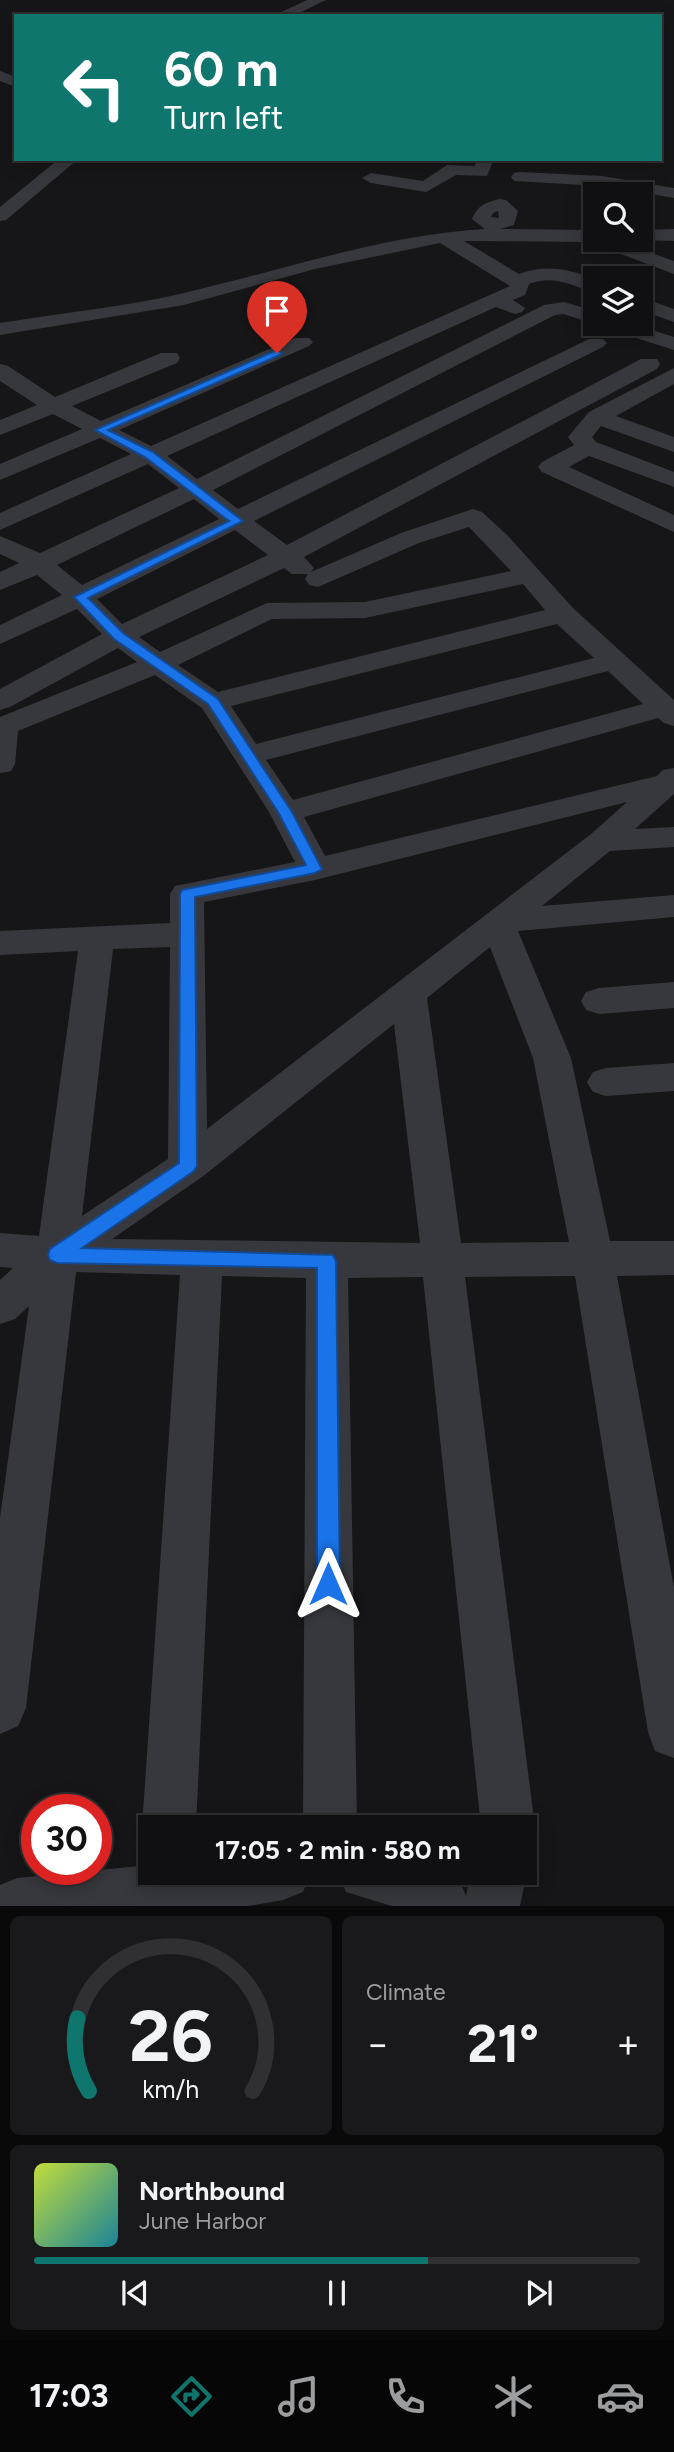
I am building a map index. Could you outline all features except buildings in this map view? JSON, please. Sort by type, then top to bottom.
[{"type":"street","points":[[285,14],[319,0]]},
{"type":"street","points":[[0,216],[68,161]]},
{"type":"street","points":[[371,178],[426,187],[453,169],[481,172],[485,161]]},
{"type":"street","points":[[490,230],[481,219],[485,210],[500,204],[530,161]]},
{"type":"street","points":[[520,177],[583,185]]},
{"type":"street","points":[[0,329],[184,299],[312,264],[443,237],[490,230],[534,236],[583,238]]},
{"type":"street","points":[[653,236],[674,235]]},
{"type":"street","points":[[534,236],[571,256]]},
{"type":"street","points":[[0,522],[518,291],[518,281],[443,237]]},
{"type":"street","points":[[631,252],[674,268]]},
{"type":"street","points":[[518,281],[551,271],[583,282]]},
{"type":"street","points":[[496,299],[674,375]]},
{"type":"street","points":[[0,582],[194,490],[557,308],[583,315]]},
{"type":"street","points":[[653,308],[674,316]]},
{"type":"street","points":[[649,336],[674,344]]},
{"type":"street","points":[[0,473],[302,342]]},
{"type":"street","points":[[0,636],[237,521],[622,353]]},
{"type":"street","points":[[0,701],[119,636],[285,557],[622,353]]},
{"type":"street","points":[[0,428],[169,358]]},
{"type":"street","points":[[0,371],[54,406],[149,454],[285,557],[365,610]]},
{"type":"street","points":[[674,375],[597,417],[580,437],[588,447],[674,480]]},
{"type":"street","points":[[0,392],[22,384]]},
{"type":"street","points":[[639,394],[662,403]]},
{"type":"street","points":[[597,417],[674,445]]},
{"type":"street","points":[[588,447],[550,467],[674,524]]},
{"type":"street","points":[[318,579],[410,538],[473,517],[499,541],[563,614],[669,712]]},
{"type":"street","points":[[0,544],[39,562],[80,597],[119,636],[213,702],[285,812],[315,869]]},
{"type":"street","points":[[0,764],[4,726],[159,663],[267,611],[365,610],[529,575]]},
{"type":"street","points":[[213,702],[563,614]]},
{"type":"street","points":[[249,755],[615,661]]},
{"type":"street","points":[[285,812],[669,712]]},
{"type":"street","points":[[0,1306],[57,1255],[188,1166],[497,921],[603,841],[669,780]]},
{"type":"street","points":[[188,1166],[187,894],[315,869],[669,780]]},
{"type":"street","points":[[603,841],[674,837]]},
{"type":"street","points":[[497,921],[674,906]]},
{"type":"street","points":[[497,921],[552,1058],[593,1260],[674,1732]]},
{"type":"street","points":[[0,943],[188,934]]},
{"type":"street","points":[[0,1708],[97,938]]},
{"type":"street","points":[[408,994],[443,1260],[507,1815]]},
{"type":"street","points":[[599,1001],[674,995]]},
{"type":"street","points":[[606,1082],[674,1077]]},
{"type":"street","points":[[0,1250],[57,1255],[327,1261],[674,1258]]},
{"type":"street","points":[[170,1815],[202,1258]]},
{"type":"street","points":[[327,1261],[330,1815]]},
{"type":"street","points":[[18,1906],[198,1885]]},
{"type":"street","points":[[419,1885],[442,1906]]},
{"type":"street","points":[[492,1906],[496,1885]]},
{"type":"route","points":[[277,353],[100,430],[149,454],[237,521],[80,597],[119,636],[213,702],[285,812],[315,869],[187,894],[188,1166],[57,1255],[327,1261],[328,1584]]}]
